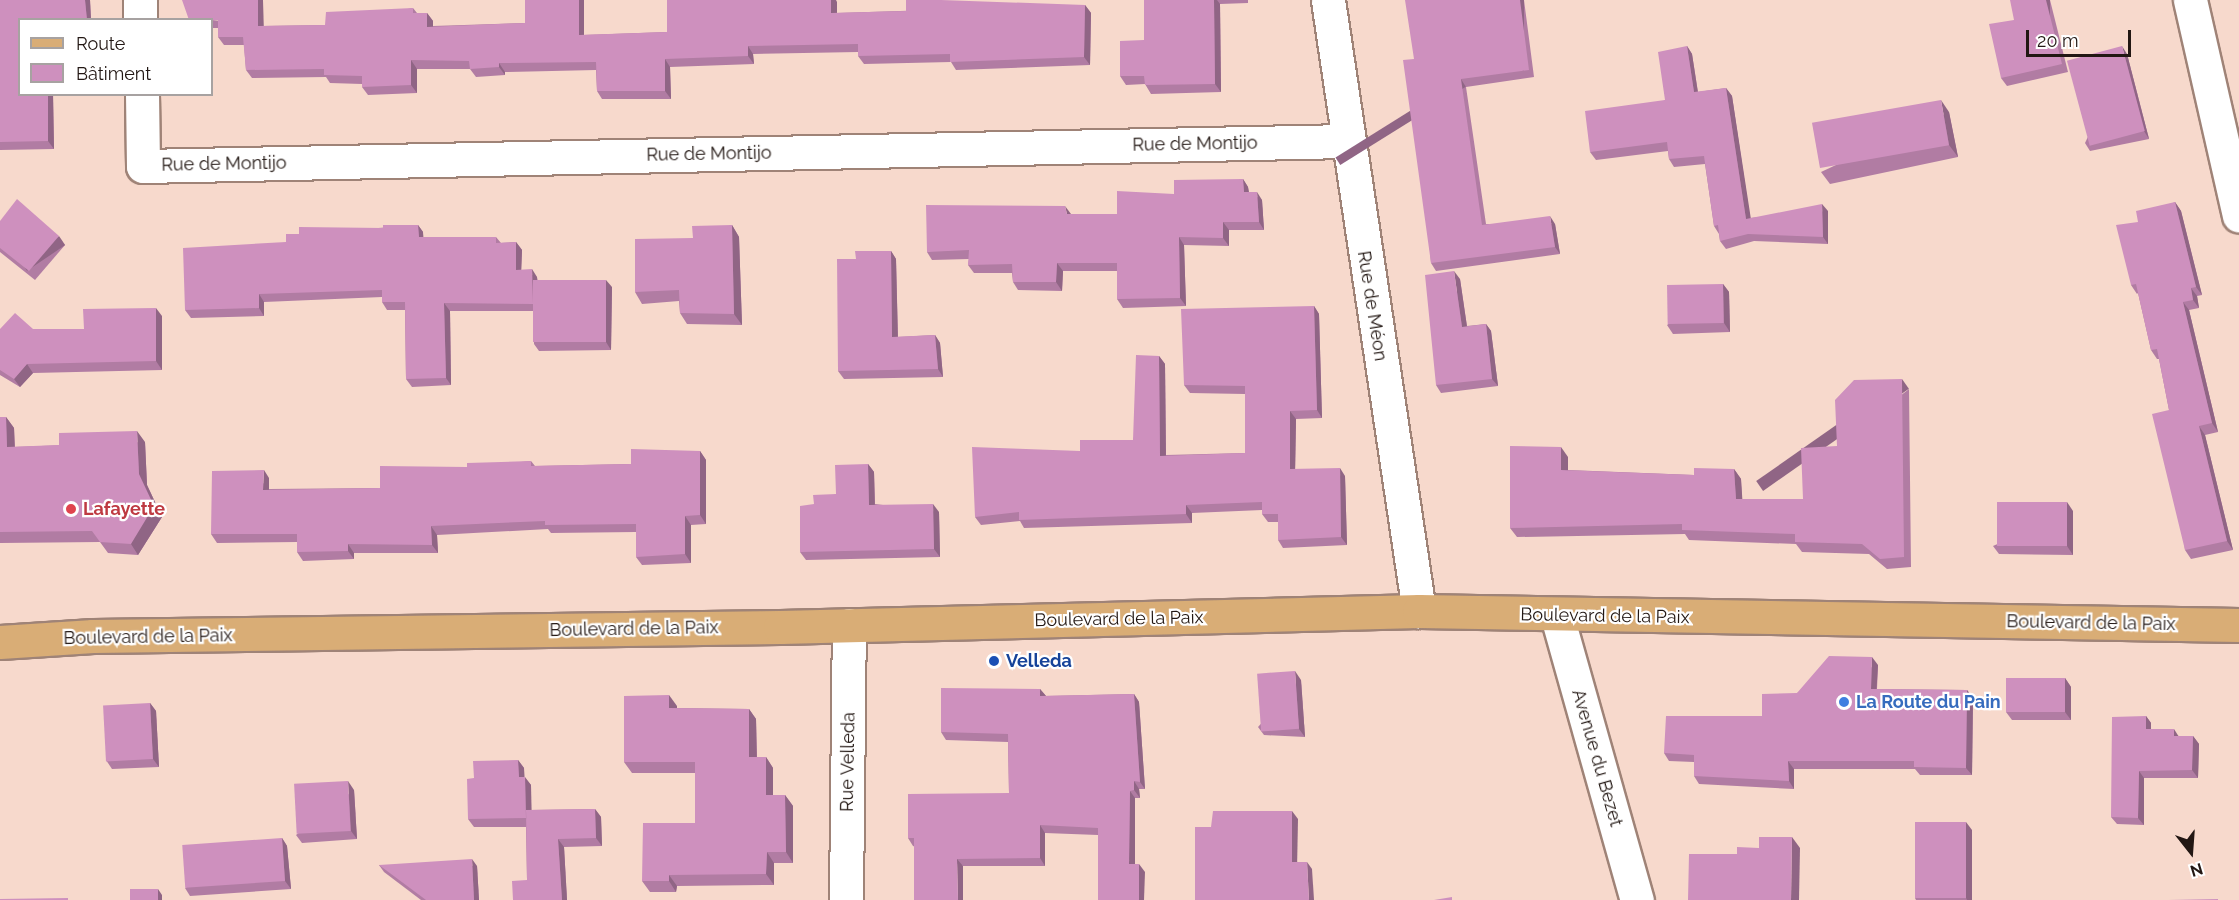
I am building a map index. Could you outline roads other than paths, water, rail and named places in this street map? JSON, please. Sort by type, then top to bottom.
[{"type":"main road","name":"Boulevard de la Paix","points":[[0,642],[93,636],[849,625],[1419,611],[1557,616],[2239,625]]},
{"type":"street","points":[[140,0],[141,18]]},
{"type":"street","name":"Rue de Méon","points":[[1328,0],[1347,141],[1419,611]]},
{"type":"street","points":[[2190,0],[2228,114],[2239,215]]},
{"type":"street","name":"Rue de Montijo","points":[[142,96],[143,166],[1347,141]]},
{"type":"street","name":"Avenue du Bezet","points":[[1557,616],[1637,900]]},
{"type":"street","name":"Rue Velleda","points":[[846,900],[849,625]]},
{"type":"place","name":"Lafayette","points":[[71,509]]},
{"type":"place","name":"Velleda","points":[[994,661]]},
{"type":"place","name":"La Route du Pain","points":[[1844,702]]}]
